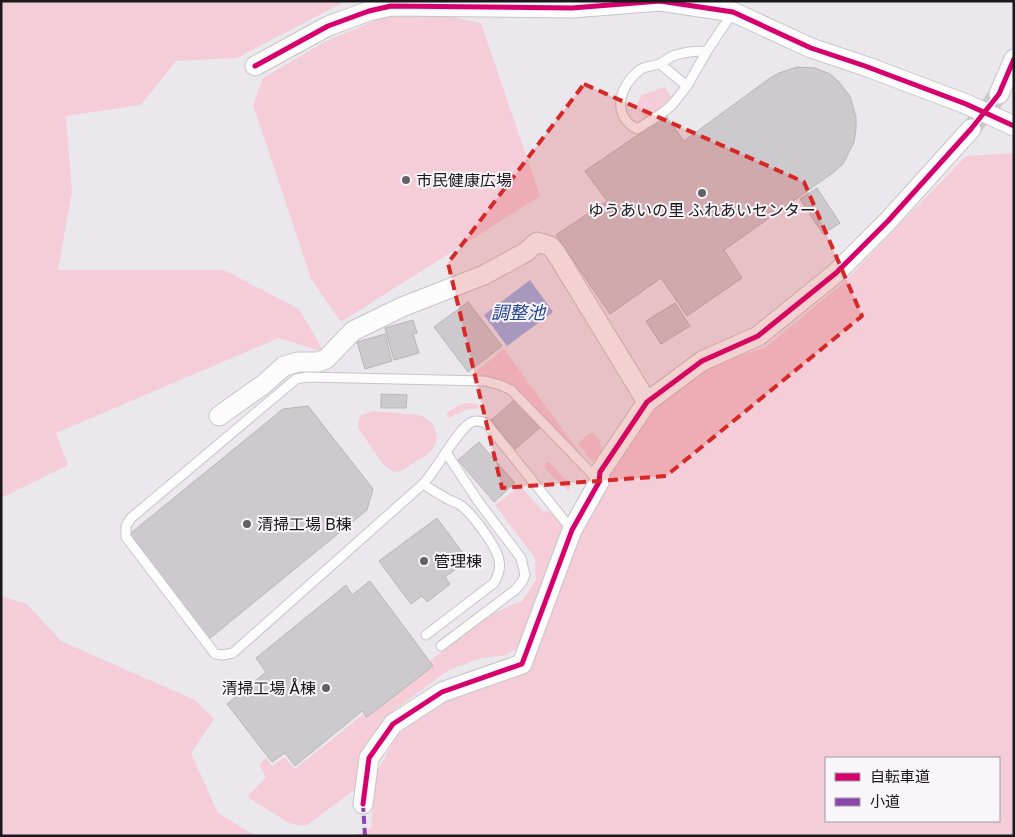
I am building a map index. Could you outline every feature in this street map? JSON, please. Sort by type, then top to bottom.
[{"type":"street","points":[[255,66],[328,26],[369,10],[391,6],[572,8],[660,2],[737,7],[810,48],[865,66],[957,101],[1014,126]]},
{"type":"street","points":[[999,94],[1014,59]]},
{"type":"street","points":[[363,804],[369,758],[393,724],[442,692],[522,664],[572,530],[599,482],[600,472],[647,402],[702,361],[758,336],[836,273],[888,221],[971,129]]},
{"type":"street","points":[[219,416],[264,384],[284,366],[298,362],[318,362],[326,359],[353,331],[402,307],[484,275],[526,252],[536,242],[550,246],[556,253],[647,402]]},
{"type":"lane","points":[[707,51],[696,51],[674,56],[660,64],[642,68],[624,88],[621,106],[623,118],[637,129],[670,108],[687,86],[707,51],[737,7]]},
{"type":"lane","points":[[660,64],[687,86]]},
{"type":"lane","points":[[572,530],[487,424],[480,420],[471,422],[460,433],[431,476],[423,484],[233,653],[223,655],[215,654],[126,537],[126,526],[131,518],[296,379],[306,377],[485,381],[500,384],[511,390],[599,482]]},
{"type":"lane","points":[[441,646],[515,590],[522,582],[525,574],[521,558],[478,501],[446,454]]},
{"type":"lane","points":[[423,484],[468,511],[495,549],[500,568],[494,583],[426,635]]},
{"type":"highlighted area","points":[[584,84],[804,182],[862,316],[666,476],[502,488],[448,263]]},
{"type":"shaded area","points":[[1,1],[346,1],[237,58],[176,61],[141,105],[66,116],[72,192],[58,270],[224,270],[299,309],[324,352],[279,338],[56,433],[68,465],[1,498]]},
{"type":"shaded area","name":"市民健康広場","points":[[420,10],[481,23],[540,196],[341,322],[311,279],[253,105],[263,78],[328,40],[384,17]]},
{"type":"shaded area","points":[[665,87],[671,97],[659,111],[647,118],[640,112],[637,106],[642,95]]},
{"type":"shaded area","points":[[1014,153],[1014,836],[354,836],[371,828],[375,775],[397,735],[446,699],[525,671],[599,493],[653,409],[709,365],[765,348],[842,284],[966,156]]},
{"type":"shaded area","points":[[504,349],[590,467],[529,405],[491,379],[472,375]]},
{"type":"shaded area","points":[[466,403],[478,404],[478,407],[476,409],[468,409],[448,418],[448,412]]},
{"type":"shaded area","points":[[372,411],[420,415],[426,418],[431,422],[436,432],[436,443],[426,456],[405,469],[394,472],[383,464],[358,428],[360,416]]},
{"type":"shaded area","points":[[590,433],[597,437],[602,449],[601,455],[592,462],[578,443]]},
{"type":"shaded area","points":[[547,462],[571,486],[569,491],[545,468]]},
{"type":"shaded area","points":[[520,486],[543,511],[555,516],[562,527],[519,647],[507,655],[481,658],[449,670],[393,711],[377,732],[357,788],[306,826],[291,824],[247,797],[266,777],[259,765],[266,758],[272,766],[285,757],[295,769],[486,616],[522,601],[536,580],[535,558],[495,505]]},
{"type":"shaded area","points":[[1,596],[27,604],[61,641],[195,700],[214,719],[191,753],[218,813],[256,836],[1,836]]},
{"type":"water","name":"調整池","points":[[530,280],[553,312],[507,346],[484,315]]},
{"type":"building","name":"ゆうあいの里 ふれあいセンター","points":[[797,67],[815,68],[830,74],[850,96],[856,117],[856,129],[854,142],[843,164],[724,250],[742,278],[687,316],[661,278],[610,314],[556,235],[607,201],[585,171],[666,116],[684,141],[770,78]]},
{"type":"building","name":"ゆうあいの里 ふれあいセンター","points":[[817,188],[840,223],[823,234],[800,199]]},
{"type":"building","points":[[468,302],[502,346],[468,372],[434,327]]},
{"type":"building","points":[[675,303],[690,326],[661,344],[646,321]]},
{"type":"building","points":[[413,320],[417,333],[413,334],[419,353],[394,360],[385,328]]},
{"type":"building","points":[[385,334],[392,361],[365,369],[357,342]]},
{"type":"building","points":[[381,394],[407,395],[406,408],[381,408]]},
{"type":"building","points":[[517,398],[541,427],[515,449],[491,420]]},
{"type":"building","name":"清掃工場 B棟","points":[[308,406],[373,489],[367,510],[209,639],[126,537],[283,409]]},
{"type":"building","points":[[479,442],[515,483],[494,502],[458,460]]},
{"type":"building","name":"管理棟","points":[[437,518],[468,560],[445,577],[450,584],[427,602],[422,596],[411,604],[379,561]]},
{"type":"building","name":"清掃工場 Å棟","points":[[370,581],[433,666],[367,717],[362,711],[295,766],[285,753],[272,762],[227,704],[266,672],[256,658],[346,585],[352,595]]},
{"type":"tunnel","points":[[971,129],[999,94]]},
{"type":"marked path","points":[[363,804],[365,836]]},
{"type":"cycle path","points":[[255,66],[328,26],[369,11],[391,6],[572,8],[660,1],[733,12],[811,48],[966,104],[1014,126]]},
{"type":"cycle path","points":[[363,804],[369,758],[393,724],[442,692],[522,664],[572,530],[599,482],[600,472],[647,402],[702,361],[758,336],[836,273],[888,221],[971,129],[999,94],[1014,59]]},
{"type":"place","name":"市民健康広場","points":[[406,180]]},
{"type":"place","name":"ゆうあいの里 ふれあいセンター","points":[[702,193]]},
{"type":"place","name":"清掃工場 B棟","points":[[247,524]]},
{"type":"place","name":"管理棟","points":[[424,561]]},
{"type":"place","name":"清掃工場 Å棟","points":[[326,688]]}]
